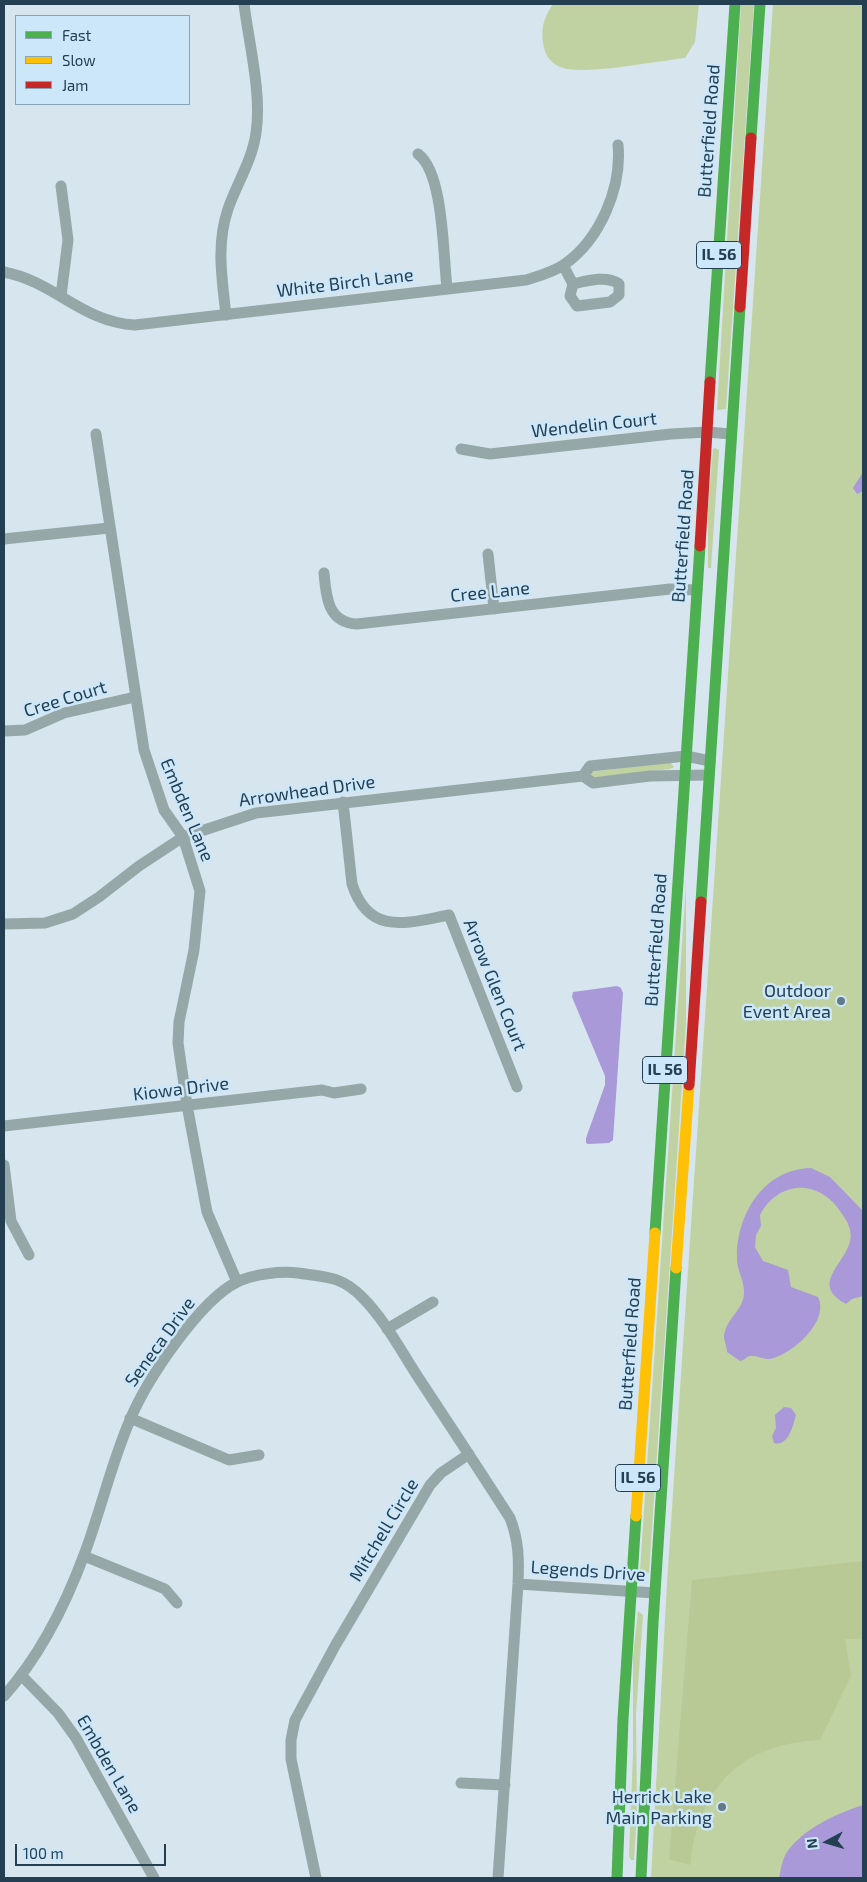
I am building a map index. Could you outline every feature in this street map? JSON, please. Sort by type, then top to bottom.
[{"type":"main road","name":"Butterfield Road","points":[[617,1878],[620,1767],[631,1592],[735,4]]},
{"type":"main road","name":"IL 56","points":[[642,1878],[645,1761],[655,1593],[760,4]]},
{"type":"street","points":[[226,315],[220,258],[222,231],[228,207],[252,153],[257,123],[256,97],[244,4]]},
{"type":"street","name":"White Birch Lane","points":[[4,272],[24,277],[61,296],[88,314],[100,319],[127,324],[226,315],[526,280],[563,266],[589,240],[603,215],[617,176],[618,146]]},
{"type":"street","points":[[418,154],[429,166],[435,182],[446,288]]},
{"type":"street","points":[[61,186],[68,240],[61,296]]},
{"type":"street","points":[[563,266],[573,284]]},
{"type":"street","name":"Wendelin Court","points":[[461,449],[490,454],[707,432],[731,434]]},
{"type":"street","name":"Embden Lane","points":[[96,434],[144,750],[164,810],[183,837],[198,881],[200,900],[192,971],[178,1030],[187,1106],[207,1212],[237,1282]]},
{"type":"street","points":[[4,538],[109,528]]},
{"type":"street","points":[[488,554],[494,609]]},
{"type":"street","name":"Cree Lane","points":[[324,573],[332,613],[348,624],[670,589],[697,590]]},
{"type":"street","name":"Cree Court","points":[[4,732],[24,730],[64,713],[135,697]]},
{"type":"street","name":"Arrowhead Drive","points":[[583,776],[590,766],[686,756],[710,761]]},
{"type":"street","name":"Arrowhead Drive","points":[[4,924],[45,923],[73,914],[183,837],[256,813],[583,776],[593,783],[650,776],[709,776]]},
{"type":"street","name":"Arrow Glen Court","points":[[343,802],[352,884],[356,895],[367,913],[392,924],[449,915],[517,1087]]},
{"type":"street","name":"Kiowa Drive","points":[[4,1126],[322,1090],[334,1092],[361,1089]]},
{"type":"street","points":[[4,1165],[11,1221],[29,1255]]},
{"type":"street","name":"Seneca Drive","points":[[4,1696],[22,1676],[47,1637],[84,1556],[130,1418],[154,1376],[185,1332],[206,1306],[237,1282],[288,1272],[336,1278],[362,1297],[387,1329],[469,1454]]},
{"type":"street","points":[[387,1329],[433,1302]]},
{"type":"street","points":[[130,1418],[229,1460],[259,1454]]},
{"type":"street","points":[[469,1454],[510,1518],[520,1554],[498,1878]]},
{"type":"street","name":"Mitchell Circle","points":[[316,1878],[291,1759],[291,1740],[295,1720],[335,1646],[430,1485],[441,1473],[469,1454]]},
{"type":"street","points":[[84,1556],[165,1590],[178,1603]]},
{"type":"street","name":"Legends Drive","points":[[518,1584],[655,1593]]},
{"type":"street","name":"Embden Lane","points":[[22,1676],[65,1721],[154,1878]]},
{"type":"street","points":[[461,1783],[505,1785]]},
{"type":"green space","points":[[553,4],[699,4],[695,42],[685,58],[605,69],[574,70],[563,68],[549,58],[543,43],[542,32],[544,22]]},
{"type":"green space","points":[[741,4],[754,4],[726,409],[717,410]]},
{"type":"green space","points":[[773,4],[863,4],[863,1878],[651,1878],[667,1583]]},
{"type":"green space","points":[[713,449],[719,450],[711,568],[708,568],[708,507]]},
{"type":"green space","points":[[670,762],[674,767],[670,769],[592,778],[589,772]]},
{"type":"green space","points":[[686,885],[686,1024],[649,1573],[640,1570]]},
{"type":"green space","points":[[863,1561],[863,1639],[845,1639],[851,1676],[820,1740],[792,1743],[767,1750],[746,1761],[728,1775],[714,1792],[703,1813],[695,1837],[690,1865],[669,1859],[692,1580]]},
{"type":"green space","points":[[638,1611],[643,1615],[636,1714],[637,1812],[634,1860],[631,1860],[629,1856],[633,1754],[633,1657]]},
{"type":"shaded area","points":[[863,472],[863,491],[857,494],[853,488]]},
{"type":"shaded area","points":[[617,986],[621,988],[623,993],[613,1140],[609,1143],[588,1144],[586,1143],[586,1138],[605,1085],[605,1076],[572,997],[573,992]]},
{"type":"shaded area","points":[[811,1168],[830,1177],[863,1211],[863,1296],[852,1299],[846,1304],[834,1295],[830,1287],[831,1278],[850,1241],[849,1227],[837,1207],[828,1198],[807,1188],[796,1188],[776,1196],[767,1204],[760,1215],[761,1226],[756,1235],[755,1247],[763,1261],[788,1270],[791,1287],[818,1297],[819,1317],[814,1327],[806,1336],[788,1351],[770,1359],[750,1356],[740,1361],[727,1352],[724,1337],[727,1326],[741,1304],[744,1294],[737,1261],[738,1240],[742,1225],[748,1210],[766,1185],[779,1176],[794,1170]]},
{"type":"shaded area","points":[[784,1407],[791,1408],[796,1415],[795,1420],[786,1439],[783,1442],[774,1443],[772,1436],[776,1428],[775,1415]]},
{"type":"shaded area","points":[[863,1805],[863,1878],[779,1878],[785,1855],[802,1836],[832,1817]]},
{"type":"traffic: fast","points":[[710,382],[735,4]]},
{"type":"traffic: fast","points":[[751,138],[760,4]]},
{"type":"traffic: fast","points":[[701,902],[740,307]]},
{"type":"traffic: fast","points":[[655,1233],[700,546]]},
{"type":"traffic: fast","points":[[641,1878],[653,1623],[676,1268]]},
{"type":"traffic: fast","points":[[617,1878],[623,1719],[636,1516]]},
{"type":"traffic: slow","points":[[676,1268],[689,1085]]},
{"type":"traffic: slow","points":[[636,1516],[655,1233]]},
{"type":"traffic: jam","points":[[740,307],[751,138]]},
{"type":"traffic: jam","points":[[700,546],[710,382]]},
{"type":"traffic: jam","points":[[689,1085],[701,902]]},
{"type":"place","name":"Outdoor Event Area","points":[[841,1001]]},
{"type":"place","name":"Herrick Lake Main Parking","points":[[722,1807]]}]
